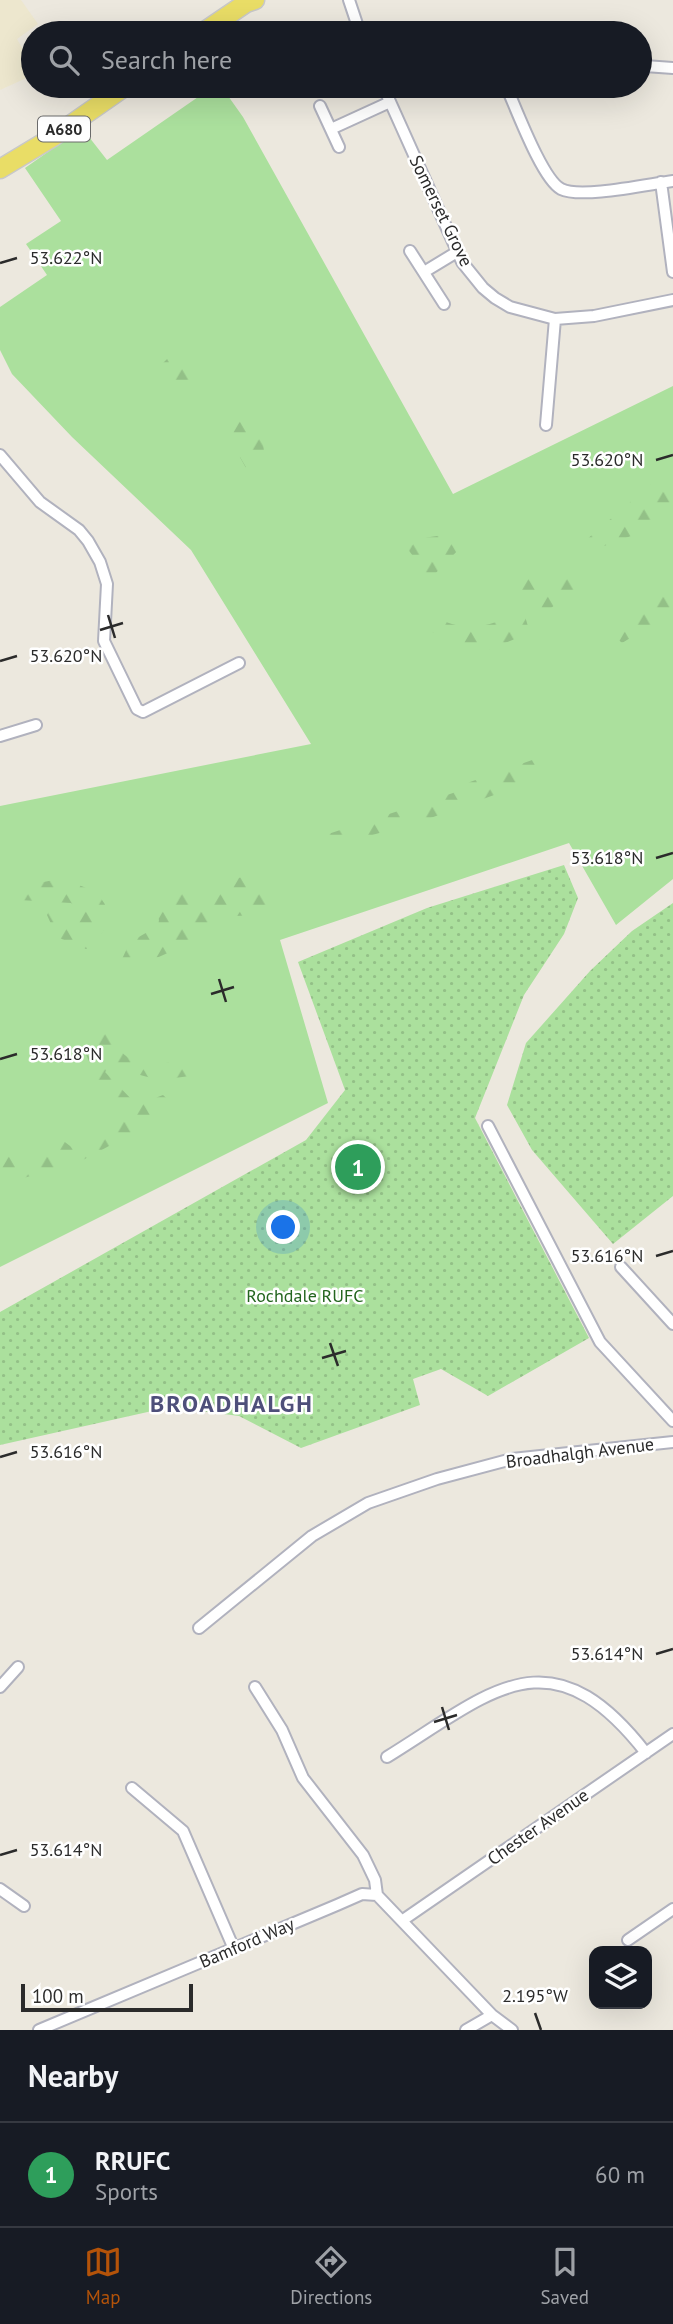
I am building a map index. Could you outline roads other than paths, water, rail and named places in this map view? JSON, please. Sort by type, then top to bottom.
[{"type":"main road","points":[[220,21],[249,1]]},
{"type":"main road","name":"A680","points":[[0,169],[53,137],[109,98]]},
{"type":"street","points":[[349,0],[356,21]]},
{"type":"street","points":[[652,66],[673,68]]},
{"type":"street","name":"Somerset Grove","points":[[389,98],[462,262],[495,298],[510,307],[555,319],[594,316],[673,300]]},
{"type":"street","points":[[511,98],[548,178],[561,189],[577,192],[667,182],[673,272]]},
{"type":"street","points":[[331,129],[390,102]]},
{"type":"street","points":[[320,106],[339,146]]},
{"type":"street","points":[[410,251],[444,304]]},
{"type":"street","points":[[424,272],[457,252]]},
{"type":"street","points":[[546,425],[555,319]]},
{"type":"street","points":[[0,455],[40,502],[79,530],[100,562],[107,584],[104,641],[137,709],[143,712],[239,663]]},
{"type":"street","points":[[0,736],[36,725]]},
{"type":"street","points":[[488,1126],[600,1342],[673,1421]]},
{"type":"street","points":[[621,1267],[673,1324]]},
{"type":"street","name":"Broadhalgh Avenue","points":[[199,1628],[312,1536],[368,1503],[437,1479],[512,1459],[673,1442]]},
{"type":"street","points":[[0,1687],[18,1667]]},
{"type":"street","points":[[387,1758],[483,1696],[509,1686],[533,1682],[561,1685],[585,1694],[610,1711],[646,1753]]},
{"type":"street","points":[[255,1687],[282,1730],[303,1778],[363,1855],[375,1880],[377,1895],[492,2015],[512,2030]]},
{"type":"street","name":"Chester Avenue","points":[[403,1920],[673,1734]]},
{"type":"street","points":[[132,1788],[183,1831],[234,1949]]},
{"type":"street","points":[[0,1889],[24,1906]]},
{"type":"street","name":"Bamford Way","points":[[39,2030],[362,1894],[377,1895]]},
{"type":"street","points":[[628,1940],[673,1909]]},
{"type":"street","points":[[466,2030],[492,2015]]},
{"type":"place","name":"RRUFC","points":[[358,1167]]},
{"type":"district","name":"BROADHALGH","points":[[232,1404]]},
{"type":"park label","name":"Rochdale RUFC","points":[[305,1296]]}]
